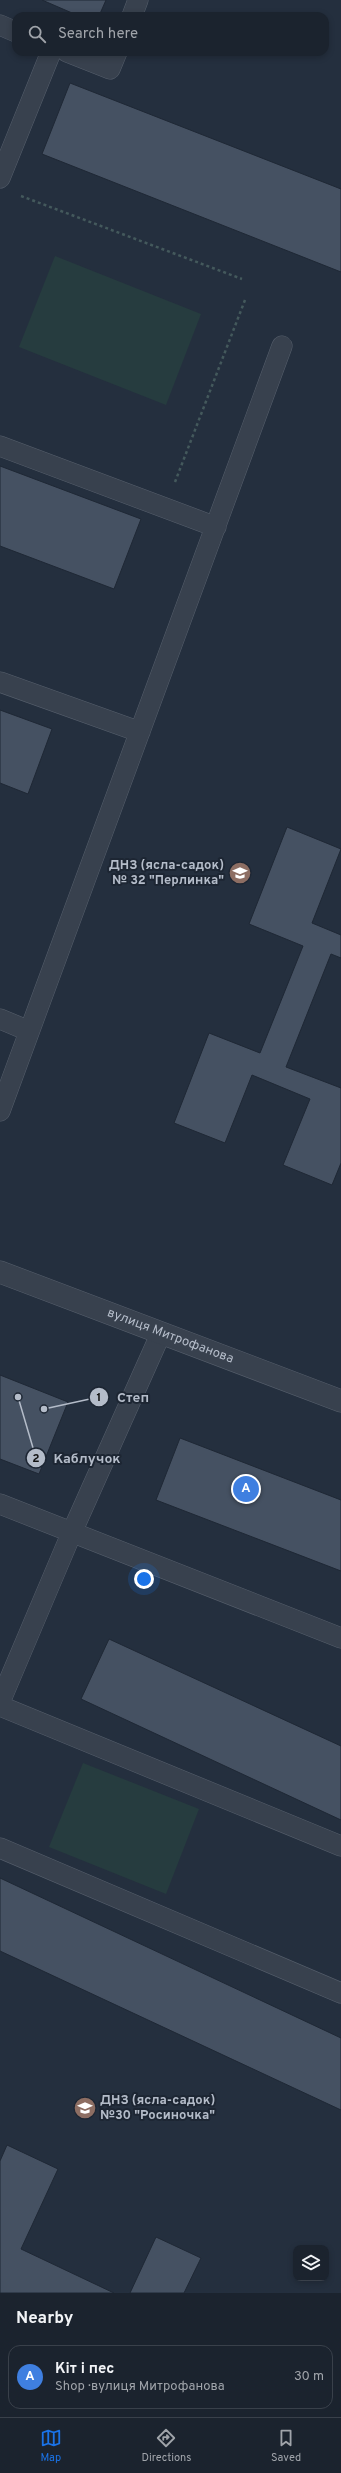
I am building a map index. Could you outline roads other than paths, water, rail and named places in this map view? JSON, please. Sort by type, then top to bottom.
[{"type":"street","name":"вулиця Митрофанова","points":[[0,1272],[341,1401]]},
{"type":"lane","points":[[134,12],[138,0]]},
{"type":"lane","points":[[0,25],[12,30]]},
{"type":"lane","points":[[0,178],[49,56]]},
{"type":"lane","points":[[77,56],[110,69],[115,56]]},
{"type":"lane","points":[[0,1111],[282,346]]},
{"type":"lane","points":[[0,446],[216,527]]},
{"type":"lane","points":[[0,682],[140,732]]},
{"type":"lane","points":[[0,1019],[29,1030]]},
{"type":"lane","points":[[0,1702],[72,1532],[161,1333]]},
{"type":"lane","points":[[0,1504],[341,1638]]},
{"type":"lane","points":[[0,1706],[341,1846]]},
{"type":"lane","points":[[0,1848],[341,1993]]},
{"type":"place","name":"ДНЗ (ясла-садок) № 32 \"Перлинка\"","points":[[240,873]]},
{"type":"place","name":"Каблучок","points":[[18,1397]]},
{"type":"place","name":"Степ","points":[[44,1409]]},
{"type":"place","name":"Кіт і пес","points":[[246,1489]]},
{"type":"place","name":"ДНЗ (ясла-садок) №30 \"Росиночка\"","points":[[85,2108]]}]
